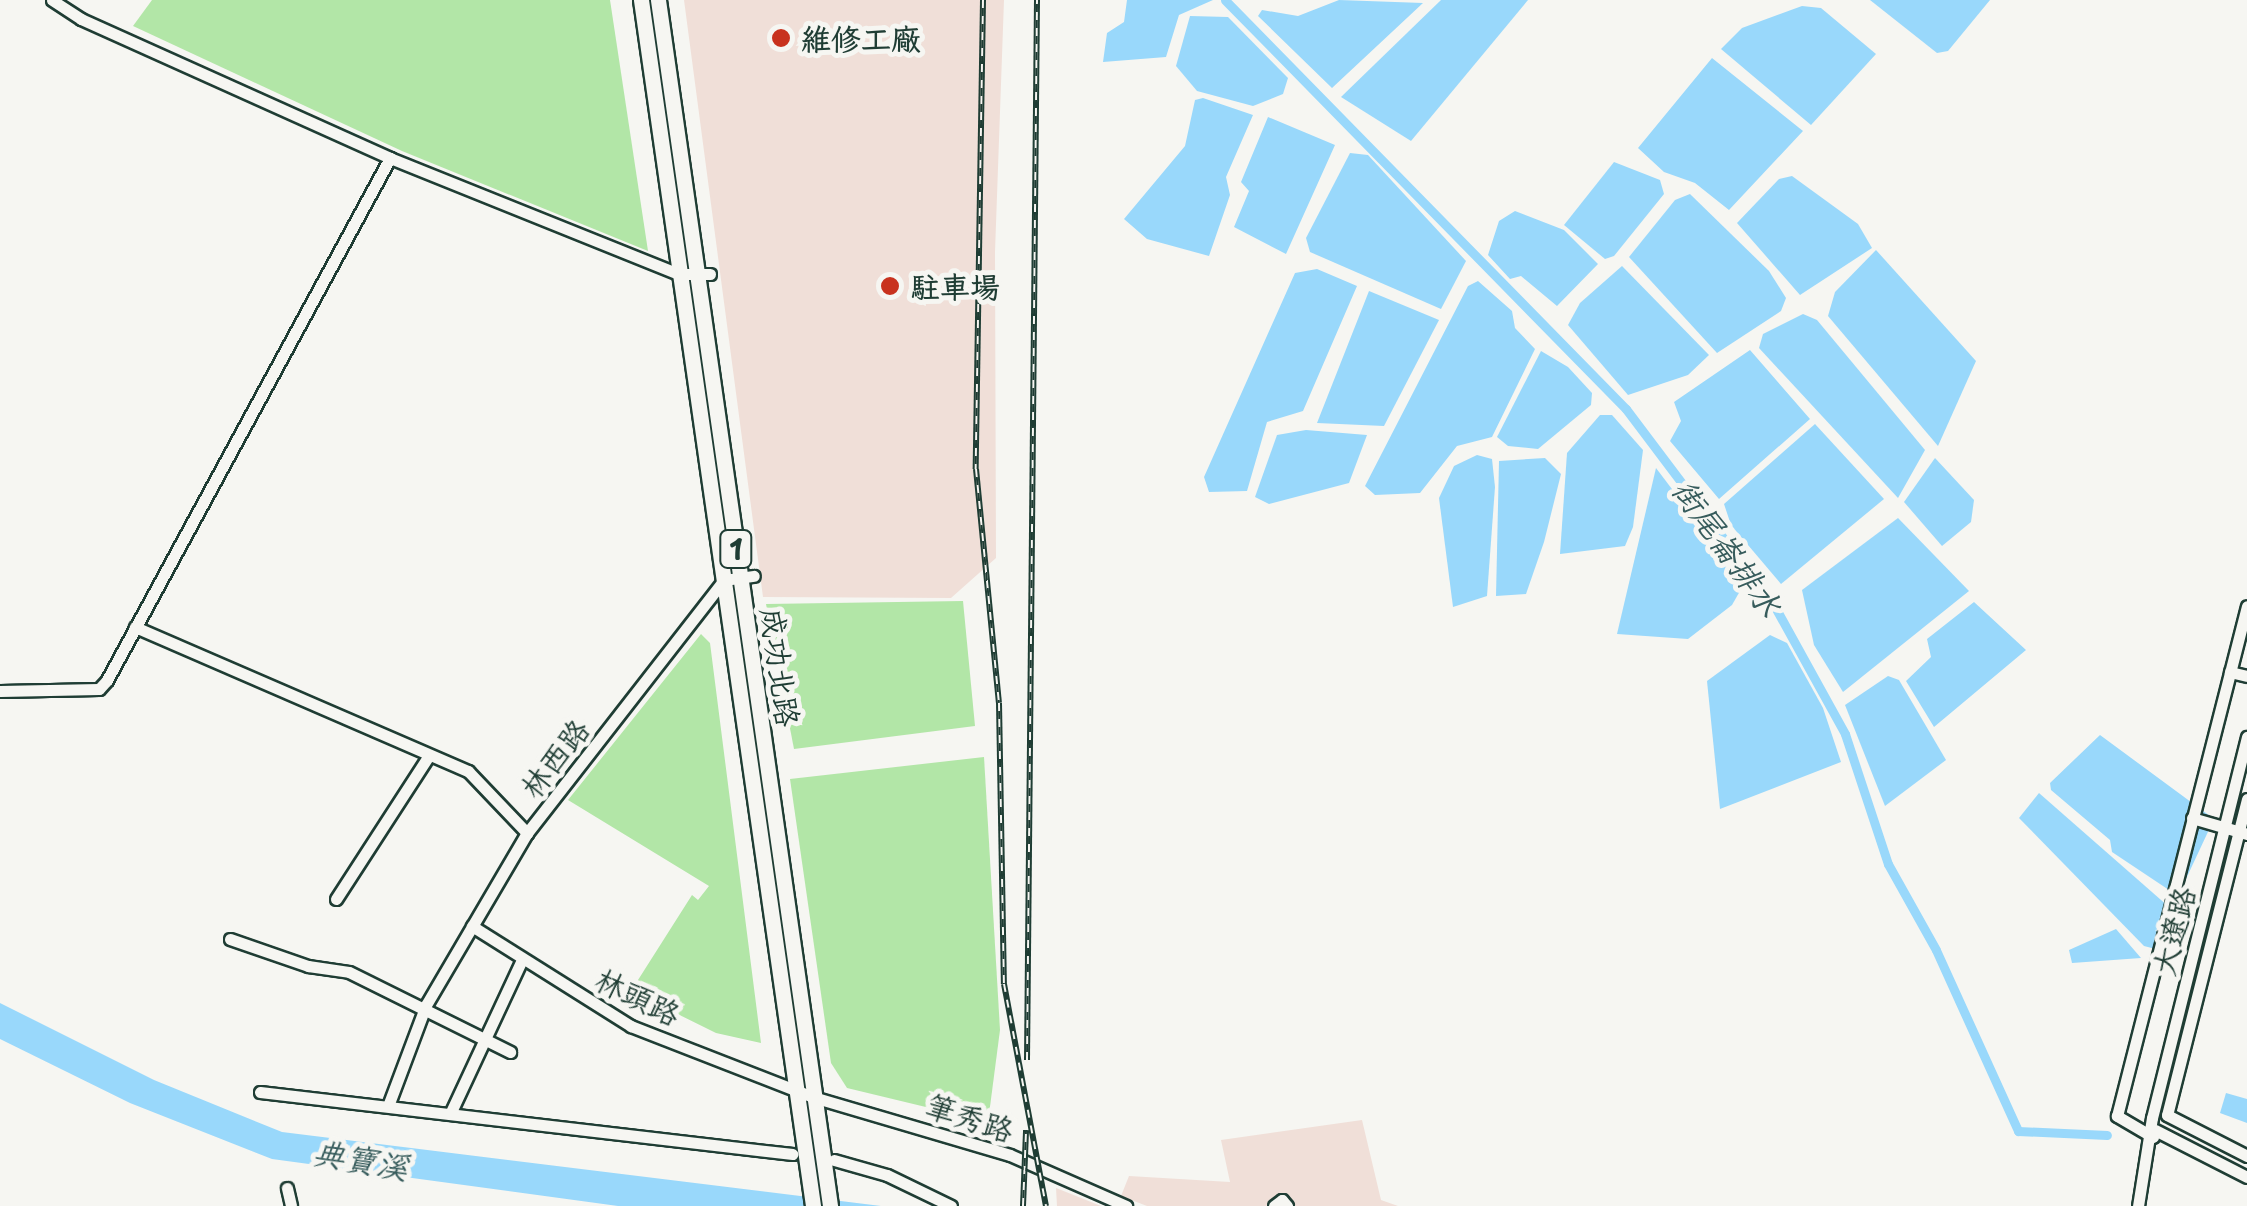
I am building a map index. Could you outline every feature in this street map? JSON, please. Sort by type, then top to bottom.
[{"type":"main road","name":"成功北路","points":[[642,0],[678,274],[740,578],[813,1098],[829,1162]]},
{"type":"main road","name":"成功北路","points":[[658,0],[703,274],[794,1088],[812,1206]]},
{"type":"main road","name":"1","points":[[829,1162],[830,1206]]},
{"type":"street","points":[[52,0],[81,19],[390,158],[678,274],[703,274]]},
{"type":"street","points":[[0,692],[99,689],[390,158]]},
{"type":"street","name":"林西路","points":[[388,1106],[426,1005],[527,833],[740,578]]},
{"type":"street","points":[[2247,606],[2117,1116],[2247,1177]]},
{"type":"street","points":[[134,627],[468,772],[527,833]]},
{"type":"street","points":[[2230,672],[2247,676]]},
{"type":"street","name":"大遼路","points":[[2138,1206],[2247,737]]},
{"type":"street","points":[[336,900],[429,754]]},
{"type":"street","name":"大遼路","points":[[2168,1113],[2243,832],[2247,798]]},
{"type":"street","points":[[2192,818],[2243,832]]},
{"type":"street","name":"林頭路","points":[[472,926],[522,962],[631,1026],[794,1088]]},
{"type":"street","points":[[230,939],[348,972],[426,1005],[510,1052]]},
{"type":"street","points":[[450,1114],[522,962]]},
{"type":"street","name":"筆秀路","points":[[794,1088],[813,1098],[1010,1155],[1126,1206]]},
{"type":"street","points":[[260,1092],[792,1154]]},
{"type":"street","points":[[2154,1134],[2168,1113],[2247,1156]]},
{"type":"street","points":[[829,1162],[886,1174],[950,1206]]},
{"type":"street","points":[[287,1188],[291,1206]]},
{"type":"street","points":[[1274,1206],[1282,1200],[1287,1206]]},
{"type":"shaded area","points":[[684,0],[1004,0],[995,252],[996,558],[951,598],[763,597]]},
{"type":"shaded area","points":[[1362,1120],[1381,1200],[1398,1206],[1293,1206],[1283,1195],[1266,1206],[1147,1206],[1121,1196],[1129,1176],[1230,1182],[1221,1140]]},
{"type":"shaded area","points":[[1056,1188],[1101,1206],[1057,1206]]},
{"type":"green space","points":[[152,0],[610,0],[648,251],[402,151],[133,26]]},
{"type":"green space","points":[[963,601],[975,726],[794,749],[766,604]]},
{"type":"green space","points":[[701,634],[710,643],[761,1043],[716,1033],[631,991],[692,895],[698,900],[709,886],[568,800]]},
{"type":"green space","points":[[984,757],[1000,1030],[988,1122],[847,1088],[831,1063],[790,779]]},
{"type":"water","points":[[1127,0],[1213,0],[1179,15],[1166,57],[1103,62],[1107,33],[1124,22]]},
{"type":"water","points":[[1339,0],[1423,3],[1332,88],[1258,16],[1262,10],[1298,16]]},
{"type":"water","points":[[1441,0],[1528,0],[1411,141],[1341,97]]},
{"type":"water","points":[[1870,0],[1990,0],[1948,51],[1937,53]]},
{"type":"water","points":[[1802,6],[1821,8],[1876,54],[1811,125],[1721,49],[1742,28]]},
{"type":"water","points":[[1190,16],[1228,17],[1288,78],[1283,94],[1253,106],[1197,91],[1176,66]]},
{"type":"water","points":[[1712,58],[1803,131],[1729,210],[1695,183],[1664,172],[1638,148]]},
{"type":"water","points":[[1203,98],[1253,115],[1226,177],[1230,195],[1209,256],[1147,239],[1124,219],[1185,146],[1195,100]]},
{"type":"water","points":[[1268,117],[1335,145],[1286,254],[1234,227],[1249,191],[1241,182]]},
{"type":"water","points":[[1350,153],[1368,155],[1466,261],[1441,309],[1310,252],[1306,238]]},
{"type":"water","points":[[1614,162],[1660,180],[1664,194],[1614,256],[1605,259],[1564,225]]},
{"type":"water","points":[[1792,176],[1858,224],[1872,248],[1800,295],[1737,223],[1779,179]]},
{"type":"water","points":[[1690,194],[1769,271],[1786,298],[1781,311],[1717,353],[1629,257],[1675,200]]},
{"type":"water","points":[[1515,211],[1564,230],[1598,264],[1557,306],[1521,276],[1510,279],[1488,255],[1499,221]]},
{"type":"water","points":[[1876,250],[1976,361],[1938,446],[1828,316],[1835,292]]},
{"type":"water","points":[[1622,266],[1709,355],[1688,375],[1628,395],[1568,325],[1580,303]]},
{"type":"water","points":[[1317,269],[1357,286],[1303,411],[1267,422],[1247,491],[1209,492],[1204,477],[1295,273]]},
{"type":"water","points":[[1478,281],[1512,311],[1515,328],[1535,349],[1492,437],[1457,446],[1420,493],[1375,495],[1365,486],[1468,286]]},
{"type":"water","points":[[1369,291],[1439,320],[1384,426],[1317,423]]},
{"type":"water","points":[[1803,314],[1817,320],[1925,450],[1898,498],[1759,348],[1763,334]]},
{"type":"water","points":[[1750,350],[1810,419],[1719,499],[1670,441],[1681,421],[1674,402]]},
{"type":"water","points":[[1541,351],[1568,367],[1592,393],[1591,405],[1538,449],[1508,446],[1497,437]]},
{"type":"water","points":[[1600,415],[1612,415],[1643,450],[1633,527],[1625,546],[1560,554],[1567,453]]},
{"type":"water","points":[[1815,424],[1884,499],[1781,584],[1731,525],[1724,504]]},
{"type":"water","points":[[1306,430],[1367,435],[1349,483],[1269,504],[1255,497],[1277,435]]},
{"type":"water","points":[[1477,455],[1492,459],[1495,487],[1487,596],[1453,607],[1439,498],[1454,466]]},
{"type":"water","points":[[1545,458],[1561,474],[1526,594],[1496,596],[1499,461]]},
{"type":"water","points":[[1935,458],[1974,500],[1971,522],[1942,546],[1904,502]]},
{"type":"water","points":[[1656,468],[1744,584],[1732,605],[1688,639],[1617,634]]},
{"type":"water","points":[[1898,518],[1969,591],[1843,692],[1814,645],[1802,590]]},
{"type":"water","points":[[1974,602],[2026,650],[1934,727],[1906,681],[1931,657],[1927,639]]},
{"type":"water","points":[[1770,635],[1787,643],[1823,708],[1841,762],[1720,809],[1707,681]]},
{"type":"water","points":[[1888,676],[1899,680],[1946,760],[1885,806],[1845,705]]},
{"type":"water","points":[[2100,735],[2214,819],[2178,896],[2112,852],[2110,840],[2051,790],[2050,783]]},
{"type":"water","points":[[2039,793],[2177,914],[2167,952],[2144,946],[2019,818]]},
{"type":"water","points":[[2116,929],[2141,958],[2072,963],[2069,950]]},
{"type":"water","name":"典寶溪","points":[[0,1003],[154,1080],[282,1132],[881,1206],[618,1206],[272,1159],[130,1103],[0,1039]]},
{"type":"water","points":[[2226,1093],[2247,1099],[2247,1123],[2220,1113]]},
{"type":"waterway","name":"街尾崙排水","points":[[1225,0],[1626,409],[1775,607],[1845,734],[1888,864],[1936,950],[2018,1131],[2107,1135]]},
{"type":"railway","points":[[983,0],[976,469],[999,703],[1004,984],[1046,1206]]},
{"type":"railway","points":[[1027,1060],[1037,0]]},
{"type":"railway","points":[[1023,1206],[1026,1130]]},
{"type":"place","name":"維修工廠","points":[[781,38]]},
{"type":"place","name":"駐車場","points":[[890,286]]}]
